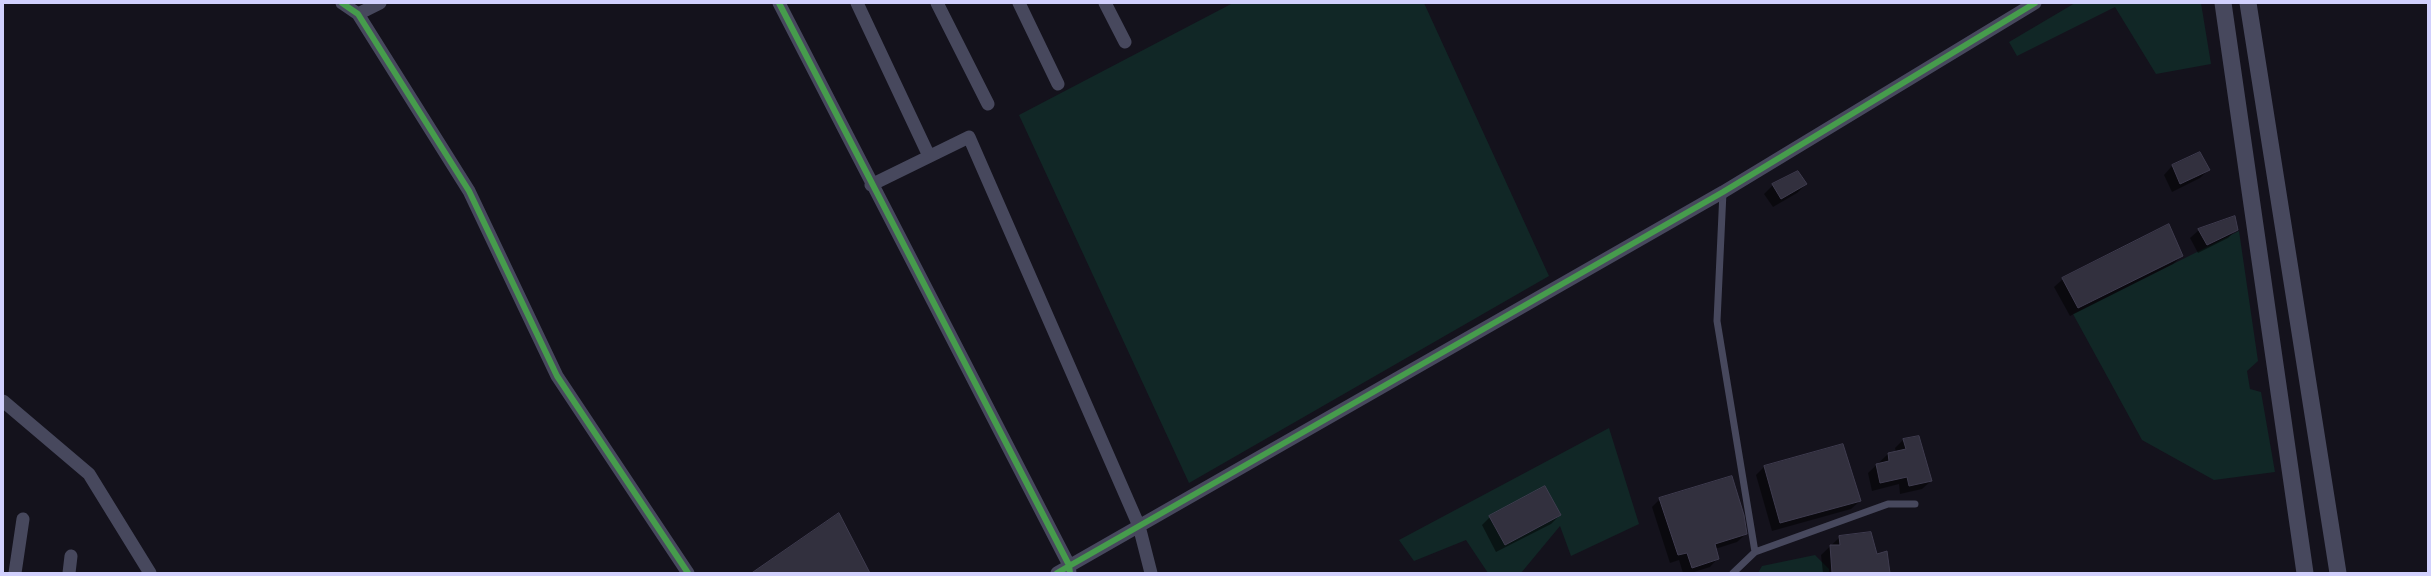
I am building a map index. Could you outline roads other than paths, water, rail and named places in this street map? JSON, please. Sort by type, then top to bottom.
[{"type":"street","points":[[342,3],[358,14],[469,191],[557,376],[688,573]]},
{"type":"street","points":[[358,14],[380,3]]},
{"type":"street","points":[[779,3],[871,185],[1070,569]]},
{"type":"street","points":[[857,3],[929,156]]},
{"type":"street","points":[[936,3],[988,104]]},
{"type":"street","points":[[1019,3],[1058,84]]},
{"type":"street","points":[[1105,3],[1125,42]]},
{"type":"street","points":[[1056,573],[1070,569],[1139,526],[1723,192],[2035,3]]},
{"type":"street","points":[[2222,3],[2305,573]]},
{"type":"street","points":[[2248,3],[2338,573]]},
{"type":"street","points":[[871,185],[969,137],[1139,526],[1151,573]]},
{"type":"street","points":[[3,401],[89,474],[150,573]]},
{"type":"street","points":[[15,573],[23,519]]},
{"type":"street","points":[[68,573],[71,556]]},
{"type":"lane","points":[[1723,192],[1717,321],[1755,552]]},
{"type":"lane","points":[[1733,573],[1755,552],[1888,504],[1915,504]]}]
